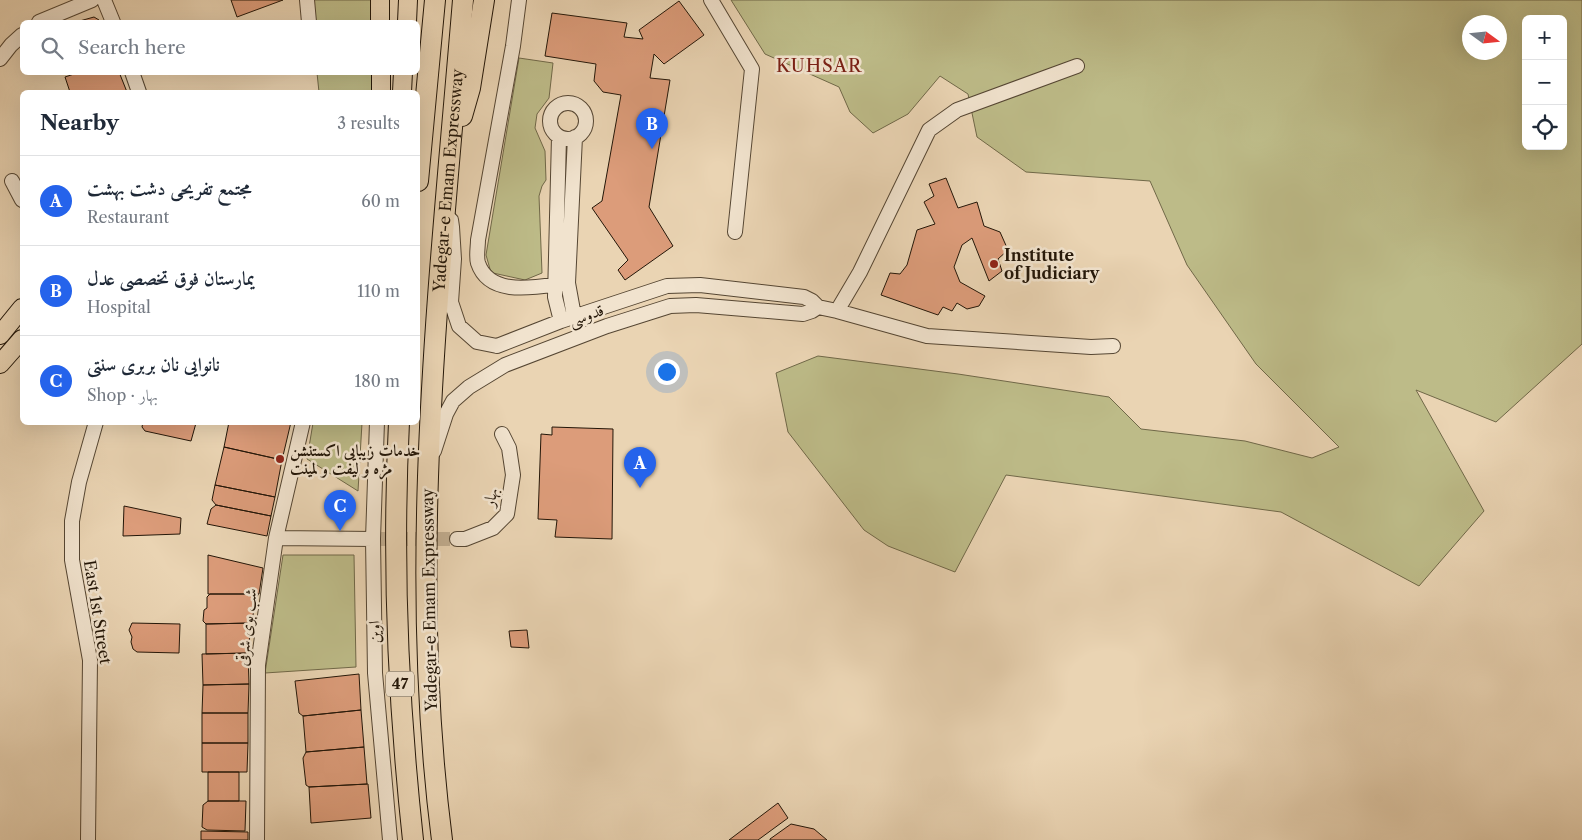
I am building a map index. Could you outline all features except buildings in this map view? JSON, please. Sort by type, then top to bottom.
[{"type":"highway","name":"Yadegar-e Emam Expressway","points":[[420,158],[434,0]]},
{"type":"highway","name":"Yadegar-e Emam Expressway","points":[[443,840],[439,819],[428,665],[427,472],[436,329],[463,0]]},
{"type":"highway","points":[[450,154],[470,88],[484,0]]},
{"type":"highway","name":"Yadegar-e Emam Expressway","points":[[400,425],[396,527],[399,666],[405,769],[412,840]]},
{"type":"main road","points":[[380,0],[380,20]]},
{"type":"main road","points":[[407,20],[408,0]]},
{"type":"main road","points":[[380,75],[381,90]]},
{"type":"main road","points":[[402,90],[403,75]]},
{"type":"main road","points":[[0,335],[20,310]]},
{"type":"main road","points":[[0,364],[20,340]]},
{"type":"street","points":[[44,20],[92,0]]},
{"type":"street","points":[[104,0],[112,20]]},
{"type":"street","points":[[307,0],[309,20]]},
{"type":"street","points":[[519,0],[478,240],[477,261],[491,282],[510,287],[530,289],[561,284]]},
{"type":"street","points":[[711,0],[752,69],[735,232]]},
{"type":"street","points":[[0,59],[20,37]]},
{"type":"street","points":[[837,311],[860,272],[929,130],[957,110],[1077,66]]},
{"type":"street","points":[[133,75],[138,90]]},
{"type":"street","points":[[567,103],[579,107],[585,117],[584,129],[576,137],[570,139],[559,137],[551,128],[550,117],[556,107],[567,103]]},
{"type":"street","points":[[559,137],[561,284],[568,318]]},
{"type":"street","points":[[561,284],[576,137]]},
{"type":"street","points":[[12,181],[20,196]]},
{"type":"street","points":[[446,201],[452,227],[454,251],[451,302],[459,326],[477,342],[497,346],[568,318],[667,286],[700,285],[804,297],[812,301],[818,308],[837,311],[927,336],[1092,347],[1113,346]]},
{"type":"street","name":"قدوسی","points":[[427,472],[446,414],[453,401],[469,387],[505,365],[606,326],[670,306],[696,305],[803,314],[818,308]]},
{"type":"street","points":[[497,346],[505,365]]},
{"type":"street","name":"East 1st Street","points":[[88,840],[90,660],[72,560],[72,521],[95,425]]},
{"type":"street","name":"شب بوی شرقی","points":[[257,840],[258,665],[276,538],[302,425]]},
{"type":"street","name":"اوین","points":[[377,425],[373,539],[375,673],[390,840]]},
{"type":"street","name":"بهار","points":[[457,539],[466,539],[493,528],[507,514],[513,476],[509,448],[502,434]]},
{"type":"street","points":[[276,538],[373,539]]},
{"type":"shaded area","points":[[312,0],[373,0],[373,20],[314,20]]},
{"type":"shaded area","points":[[731,0],[1582,0],[1582,344],[1496,422],[1416,390],[1484,511],[1419,586],[1281,512],[1006,475],[955,572],[888,546],[864,530],[788,432],[776,373],[818,356],[958,374],[1109,397],[1141,429],[1245,441],[1312,458],[1339,447],[1256,364],[1187,265],[1150,181],[1026,172],[977,137],[968,94],[940,76],[908,114],[873,133],[850,112],[839,87],[765,54]]},
{"type":"shaded area","points":[[519,58],[553,63],[549,98],[537,114],[535,128],[545,151],[546,180],[539,196],[542,273],[525,280],[493,273],[486,255]]},
{"type":"shaded area","points":[[317,75],[374,75],[373,90],[319,90]]},
{"type":"shaded area","points":[[313,425],[362,425],[358,491],[307,459]]},
{"type":"shaded area","points":[[283,555],[354,555],[356,667],[265,673]]},
{"type":"tunnel","points":[[373,539],[457,539]]},
{"type":"place","name":"یمارستان فوق تخصصی عدل","points":[[652,149]]},
{"type":"place","name":"Institute of Judiciary","points":[[994,264]]},
{"type":"place","name":"خدمات زیبایی اکستنشن مژه و لیفت و لمینت","points":[[280,459]]},
{"type":"place","name":"مجتمع تفریحی دشت بهشت","points":[[640,488]]},
{"type":"place","name":"نانوایی نان بربری سنتی","points":[[340,531]]},
{"type":"district","name":"KUHSAR","points":[[819,66]]}]
